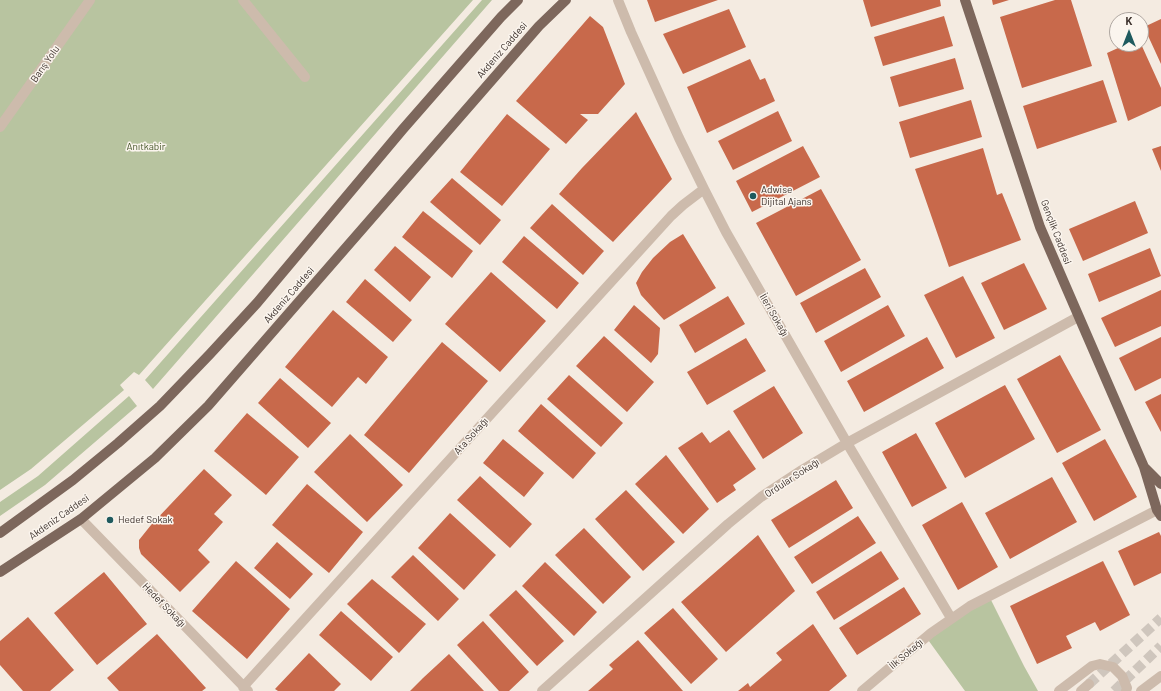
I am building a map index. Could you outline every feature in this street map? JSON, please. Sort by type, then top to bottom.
[{"type":"main road","name":"Akdeniz Caddesi","points":[[0,533],[79,475],[160,406],[257,303],[402,129],[501,17],[518,0]]},
{"type":"main road","name":"Akdeniz Caddesi","points":[[0,572],[81,519],[155,458],[208,406],[534,32],[566,0]]},
{"type":"main road","name":"Gençlik Caddesi","points":[[965,0],[1040,227],[1144,467],[1159,513]]},
{"type":"main road","name":"Gençlik Caddesi","points":[[1144,467],[1161,484]]},
{"type":"street","name":"Barış Yolu","points":[[0,127],[90,0]]},
{"type":"street","points":[[243,0],[305,77]]},
{"type":"street","name":"İleri Sokağı","points":[[618,0],[631,32],[704,189],[726,232],[847,443],[951,618]]},
{"type":"street","name":"Ata Sokağı","points":[[245,689],[670,216],[704,189]]},
{"type":"street","name":"Ordular Sokağı","points":[[542,691],[728,524],[773,490],[802,470],[847,443],[1078,317]]},
{"type":"street","name":"İlk Sokağı","points":[[862,691],[909,650],[951,618],[997,592],[1159,513]]},
{"type":"street","name":"Hedef Sokağı","points":[[81,519],[245,689]]},
{"type":"street","points":[[1059,691],[1092,666],[1100,664],[1113,667],[1122,676],[1127,688],[1126,691]]},
{"type":"street","points":[[1141,691],[1161,676]]},
{"type":"street","points":[[1081,691],[1089,684]]},
{"type":"green space","name":"Anıtkabir","points":[[0,0],[473,0],[139,375],[134,372],[120,385],[124,390],[31,469],[0,490]]},
{"type":"green space","points":[[482,0],[492,0],[153,389],[145,380]]},
{"type":"green space","points":[[129,396],[137,406],[45,485],[0,516],[0,502],[38,476]]},
{"type":"green space","points":[[989,596],[1038,691],[965,691],[926,637]]},
{"type":"building","points":[[647,0],[718,0],[655,22]]},
{"type":"building","points":[[863,0],[940,0],[941,6],[871,27]]},
{"type":"building","points":[[992,0],[1009,0],[993,5]]},
{"type":"building","points":[[1055,0],[1071,0],[1092,66],[1022,88],[1000,17]]},
{"type":"building","points":[[729,9],[746,47],[683,74],[663,34]]},
{"type":"building","points":[[590,16],[603,27],[625,84],[598,114],[580,114],[588,120],[566,144],[516,101]]},
{"type":"building","points":[[944,16],[953,46],[883,66],[874,37]]},
{"type":"building","points":[[1161,19],[1161,64],[1149,38],[1149,25]]},
{"type":"building","points":[[1145,52],[1161,88],[1161,106],[1128,121],[1107,53]]},
{"type":"building","points":[[955,58],[964,89],[899,107],[890,77]]},
{"type":"building","points":[[750,59],[760,80],[765,78],[775,101],[707,133],[687,87]]},
{"type":"building","points":[[1103,80],[1117,122],[1037,149],[1023,106]]},
{"type":"building","points":[[971,100],[982,137],[910,158],[899,122]]},
{"type":"building","points":[[778,111],[792,141],[733,170],[718,141]]},
{"type":"building","points":[[636,112],[672,179],[613,242],[559,194]]},
{"type":"building","points":[[507,114],[550,149],[502,206],[460,172]]},
{"type":"building","points":[[803,146],[820,177],[752,212],[736,181]]},
{"type":"building","points":[[1161,146],[1161,171],[1152,149]]},
{"type":"building","points":[[983,148],[997,195],[1002,193],[1021,240],[949,267],[915,169]]},
{"type":"building","points":[[452,178],[501,220],[480,245],[430,202]]},
{"type":"building","points":[[821,189],[861,260],[796,296],[756,223]]},
{"type":"building","points":[[1135,201],[1148,233],[1083,261],[1069,229]]},
{"type":"building","points":[[552,204],[604,251],[583,275],[530,228]]},
{"type":"building","points":[[423,211],[473,251],[452,278],[402,237]]},
{"type":"building","points":[[683,234],[716,288],[664,320],[641,295],[636,283],[642,272],[653,258],[670,242]]},
{"type":"building","points":[[524,236],[579,283],[557,309],[502,262]]},
{"type":"building","points":[[395,246],[431,277],[410,302],[374,270]]},
{"type":"building","points":[[1150,248],[1161,276],[1099,302],[1088,274]]},
{"type":"building","points":[[1024,263],[1047,309],[1004,330],[981,283]]},
{"type":"building","points":[[865,268],[881,297],[816,333],[800,303]]},
{"type":"building","points":[[491,272],[546,321],[500,372],[445,324]]},
{"type":"building","points":[[963,276],[995,338],[956,358],[924,295]]},
{"type":"building","points":[[365,279],[412,320],[393,342],[346,302]]},
{"type":"building","points":[[1161,290],[1161,326],[1115,347],[1101,318]]},
{"type":"building","points":[[728,296],[745,324],[695,353],[679,325]]},
{"type":"building","points":[[634,305],[660,328],[658,354],[651,363],[614,330]]},
{"type":"building","points":[[888,305],[905,336],[841,372],[824,341]]},
{"type":"building","points":[[333,310],[388,357],[366,384],[358,377],[332,407],[285,367]]},
{"type":"building","points":[[604,336],[654,382],[627,412],[576,366]]},
{"type":"building","points":[[927,337],[944,368],[864,412],[847,381]]},
{"type":"building","points":[[1161,337],[1161,378],[1135,391],[1119,358]]},
{"type":"building","points":[[746,338],[766,371],[707,405],[687,372]]},
{"type":"building","points":[[442,342],[488,381],[409,473],[364,435]]},
{"type":"building","points":[[1060,355],[1101,430],[1057,453],[1017,379]]},
{"type":"building","points":[[569,375],[623,423],[601,447],[547,399]]},
{"type":"building","points":[[280,378],[331,423],[308,448],[258,403]]},
{"type":"building","points":[[1005,385],[1035,439],[965,478],[935,423]]},
{"type":"building","points":[[774,386],[803,433],[763,459],[733,411]]},
{"type":"building","points":[[1161,394],[1161,432],[1145,402]]},
{"type":"building","points":[[541,404],[596,453],[573,479],[518,431]]},
{"type":"building","points":[[247,413],[299,457],[266,495],[214,451]]},
{"type":"building","points":[[729,430],[756,469],[733,485],[736,490],[717,503],[678,448],[702,432],[710,443]]},
{"type":"building","points":[[916,433],[947,488],[912,507],[882,452]]},
{"type":"building","points":[[350,434],[403,485],[367,522],[314,472]]},
{"type":"building","points":[[503,439],[544,473],[524,497],[483,463]]},
{"type":"building","points":[[1105,439],[1137,497],[1094,521],[1062,463]]},
{"type":"building","points":[[666,455],[709,509],[683,534],[635,484]]},
{"type":"building","points":[[204,469],[232,495],[214,514],[223,522],[198,550],[210,562],[180,592],[141,554],[139,540],[151,525]]},
{"type":"building","points":[[480,476],[532,524],[510,548],[457,500]]},
{"type":"building","points":[[1052,477],[1077,522],[1010,559],[985,513]]},
{"type":"building","points":[[836,480],[853,508],[789,548],[771,520]]},
{"type":"building","points":[[307,484],[363,532],[329,573],[272,525]]},
{"type":"building","points":[[626,490],[675,542],[643,571],[595,519]]},
{"type":"building","points":[[962,502],[998,567],[958,590],[922,525]]},
{"type":"building","points":[[450,513],[496,555],[464,590],[418,548]]},
{"type":"building","points":[[858,516],[876,543],[812,584],[794,557]]},
{"type":"building","points":[[584,528],[631,577],[603,604],[555,555]]},
{"type":"building","points":[[1159,532],[1161,536],[1161,573],[1134,586],[1118,551]]},
{"type":"building","points":[[758,535],[795,591],[726,652],[681,602]]},
{"type":"building","points":[[277,542],[313,574],[290,599],[254,568]]},
{"type":"building","points":[[881,551],[899,579],[834,620],[816,592]]},
{"type":"building","points":[[413,555],[459,599],[438,621],[391,577]]},
{"type":"building","points":[[236,561],[290,609],[247,659],[192,611]]},
{"type":"building","points":[[1103,561],[1130,615],[1100,631],[1095,622],[1066,636],[1072,648],[1037,664],[1010,606]]},
{"type":"building","points":[[545,562],[597,612],[574,636],[522,586]]},
{"type":"building","points":[[104,572],[147,624],[97,665],[54,613]]},
{"type":"building","points":[[372,579],[426,624],[399,653],[347,604]]},
{"type":"building","points":[[904,587],[921,614],[857,655],[839,628]]},
{"type":"building","points":[[516,590],[564,641],[537,666],[489,615]]},
{"type":"building","points":[[673,608],[718,659],[691,684],[644,633]]},
{"type":"building","points":[[341,611],[393,657],[371,681],[319,635]]},
{"type":"building","points":[[28,617],[74,670],[50,691],[23,691],[0,665],[0,641]]},
{"type":"building","points":[[483,621],[529,672],[509,691],[499,691],[457,645]]},
{"type":"building","points":[[813,624],[847,676],[829,691],[738,691],[748,683],[750,687],[782,660],[776,653]]},
{"type":"building","points":[[157,634],[206,688],[202,691],[119,691],[107,678]]},
{"type":"building","points":[[638,640],[683,691],[588,691],[613,669],[609,665]]},
{"type":"building","points":[[309,653],[341,684],[334,691],[278,691],[275,689]]},
{"type":"building","points":[[449,654],[484,691],[410,691],[423,678]]},
{"type":"tunnel","points":[[1089,684],[1161,618]]},
{"type":"tunnel","points":[[1114,691],[1161,646]]},
{"type":"place","name":"Adwise Dijital Ajans","points":[[753,196]]},
{"type":"place","name":"Hedef Sokak","points":[[110,520]]}]
